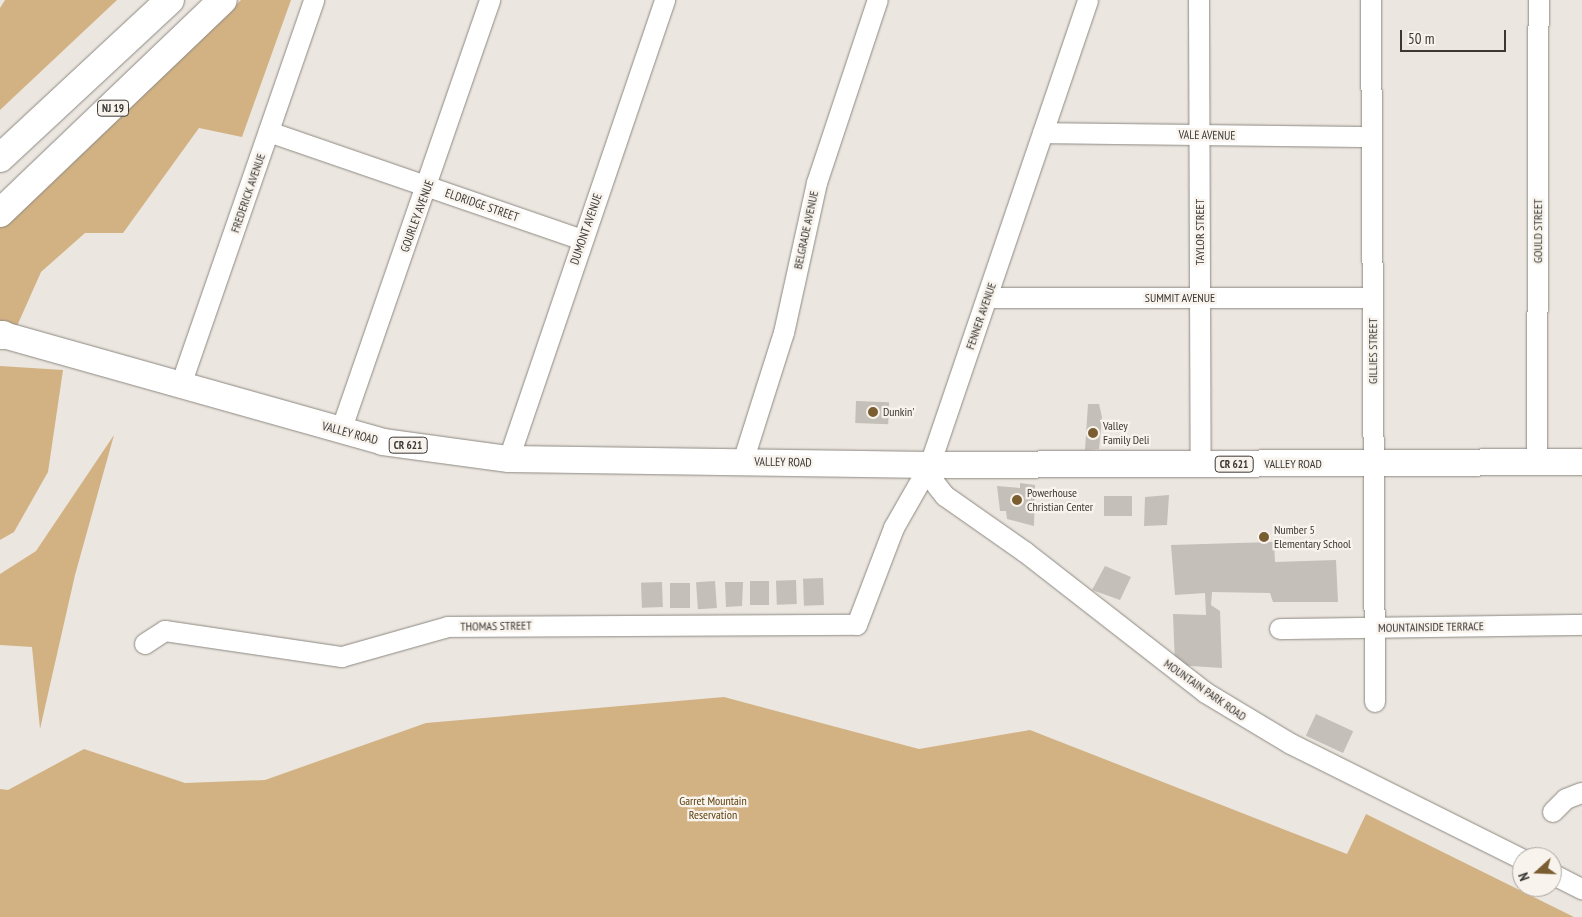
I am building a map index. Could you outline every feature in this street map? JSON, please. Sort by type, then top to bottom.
[{"type":"highway","points":[[0,158],[170,0]]},
{"type":"highway","name":"NJ 19","points":[[0,213],[223,0]]},
{"type":"main road","name":"VALLEY ROAD","points":[[1,335],[383,442],[509,459],[930,465],[1374,465],[1582,462]]},
{"type":"street","name":"FREDERICK AVENUE","points":[[180,385],[314,0]]},
{"type":"street","name":"GOURLEY AVENUE","points":[[341,431],[428,186],[490,0]]},
{"type":"street","name":"DUMONT AVENUE","points":[[509,459],[665,0]]},
{"type":"street","name":"BELGRADE AVENUE","points":[[743,462],[784,333],[817,183],[878,0]]},
{"type":"street","name":"FENNER AVENUE","points":[[857,624],[894,528],[930,465],[1088,0]]},
{"type":"street","name":"TAYLOR STREET","points":[[1200,0],[1201,464]]},
{"type":"street","name":"GILLIES STREET","points":[[1371,0],[1375,702]]},
{"type":"street","name":"GOULD STREET","points":[[1537,462],[1539,0]]},
{"type":"street","name":"ELDRIDGE STREET","points":[[269,132],[583,240]]},
{"type":"street","name":"VALE AVENUE","points":[[1043,134],[1372,137]]},
{"type":"street","name":"SUMMIT AVENUE","points":[[987,298],[1373,298]]},
{"type":"street","name":"MOUNTAIN PARK ROAD","points":[[930,465],[934,482],[945,496],[1038,562],[1206,693],[1291,744],[1512,854]]},
{"type":"street","name":"THOMAS STREET","points":[[145,644],[165,631],[342,656],[448,627],[857,624]]},
{"type":"street","name":"MOUNTAINSIDE TERRACE","points":[[1280,629],[1582,625]]},
{"type":"street","points":[[1552,812],[1566,800],[1582,793]]},
{"type":"street","points":[[1562,879],[1582,889]]},
{"type":"green space","points":[[5,0],[117,0],[0,110],[0,8]]},
{"type":"green space","points":[[241,0],[291,0],[242,137],[199,128],[123,233],[85,233],[41,272],[13,335],[0,332],[0,222],[102,134]]},
{"type":"green space","points":[[0,366],[63,370],[48,472],[14,532],[0,540]]},
{"type":"green space","points":[[114,435],[75,575],[40,729],[32,647],[0,645],[0,574],[36,551]]},
{"type":"green space","name":"Garret Mountain Reservation","points":[[724,697],[919,749],[1030,730],[1347,854],[1366,814],[1512,886],[1512,897],[1534,897],[1574,917],[0,917],[0,789],[8,790],[84,749],[185,783],[265,780],[426,723]]},
{"type":"building","name":"Dunkin'","points":[[856,401],[889,402],[888,424],[855,423]]},
{"type":"building","name":"Valley Family Deli","points":[[1088,404],[1099,404],[1102,417],[1099,449],[1085,450]]},
{"type":"building","name":"Powerhouse Christian Center","points":[[1020,483],[1035,485],[1034,526],[1007,519],[1006,511],[1000,511],[997,486],[1020,488]]},
{"type":"building","points":[[1169,495],[1167,525],[1144,526],[1145,497]]},
{"type":"building","points":[[1104,496],[1132,496],[1132,516],[1104,516]]},
{"type":"building","points":[[1274,542],[1275,562],[1336,560],[1338,602],[1273,602],[1270,593],[1212,592],[1211,605],[1220,611],[1222,668],[1175,665],[1173,614],[1206,615],[1205,593],[1175,595],[1171,545]]},
{"type":"building","points":[[1105,566],[1131,577],[1120,600],[1092,590]]},
{"type":"building","points":[[823,578],[824,605],[804,606],[803,579]]},
{"type":"building","points":[[796,580],[797,604],[777,605],[776,581]]},
{"type":"building","points":[[715,581],[717,608],[698,609],[696,582]]},
{"type":"building","points":[[750,581],[769,581],[769,605],[750,605]]},
{"type":"building","points":[[662,582],[663,607],[642,608],[641,583]]},
{"type":"building","points":[[725,582],[743,582],[742,606],[726,607]]},
{"type":"building","points":[[670,583],[690,583],[690,608],[670,608]]},
{"type":"building","points":[[1316,714],[1353,731],[1343,753],[1306,736]]},
{"type":"place","name":"Dunkin'","points":[[873,412]]},
{"type":"place","name":"Valley Family Deli","points":[[1093,433]]},
{"type":"place","name":"Powerhouse Christian Center","points":[[1017,500]]},
{"type":"place","name":"Number 5 Elementary School","points":[[1264,537]]}]
